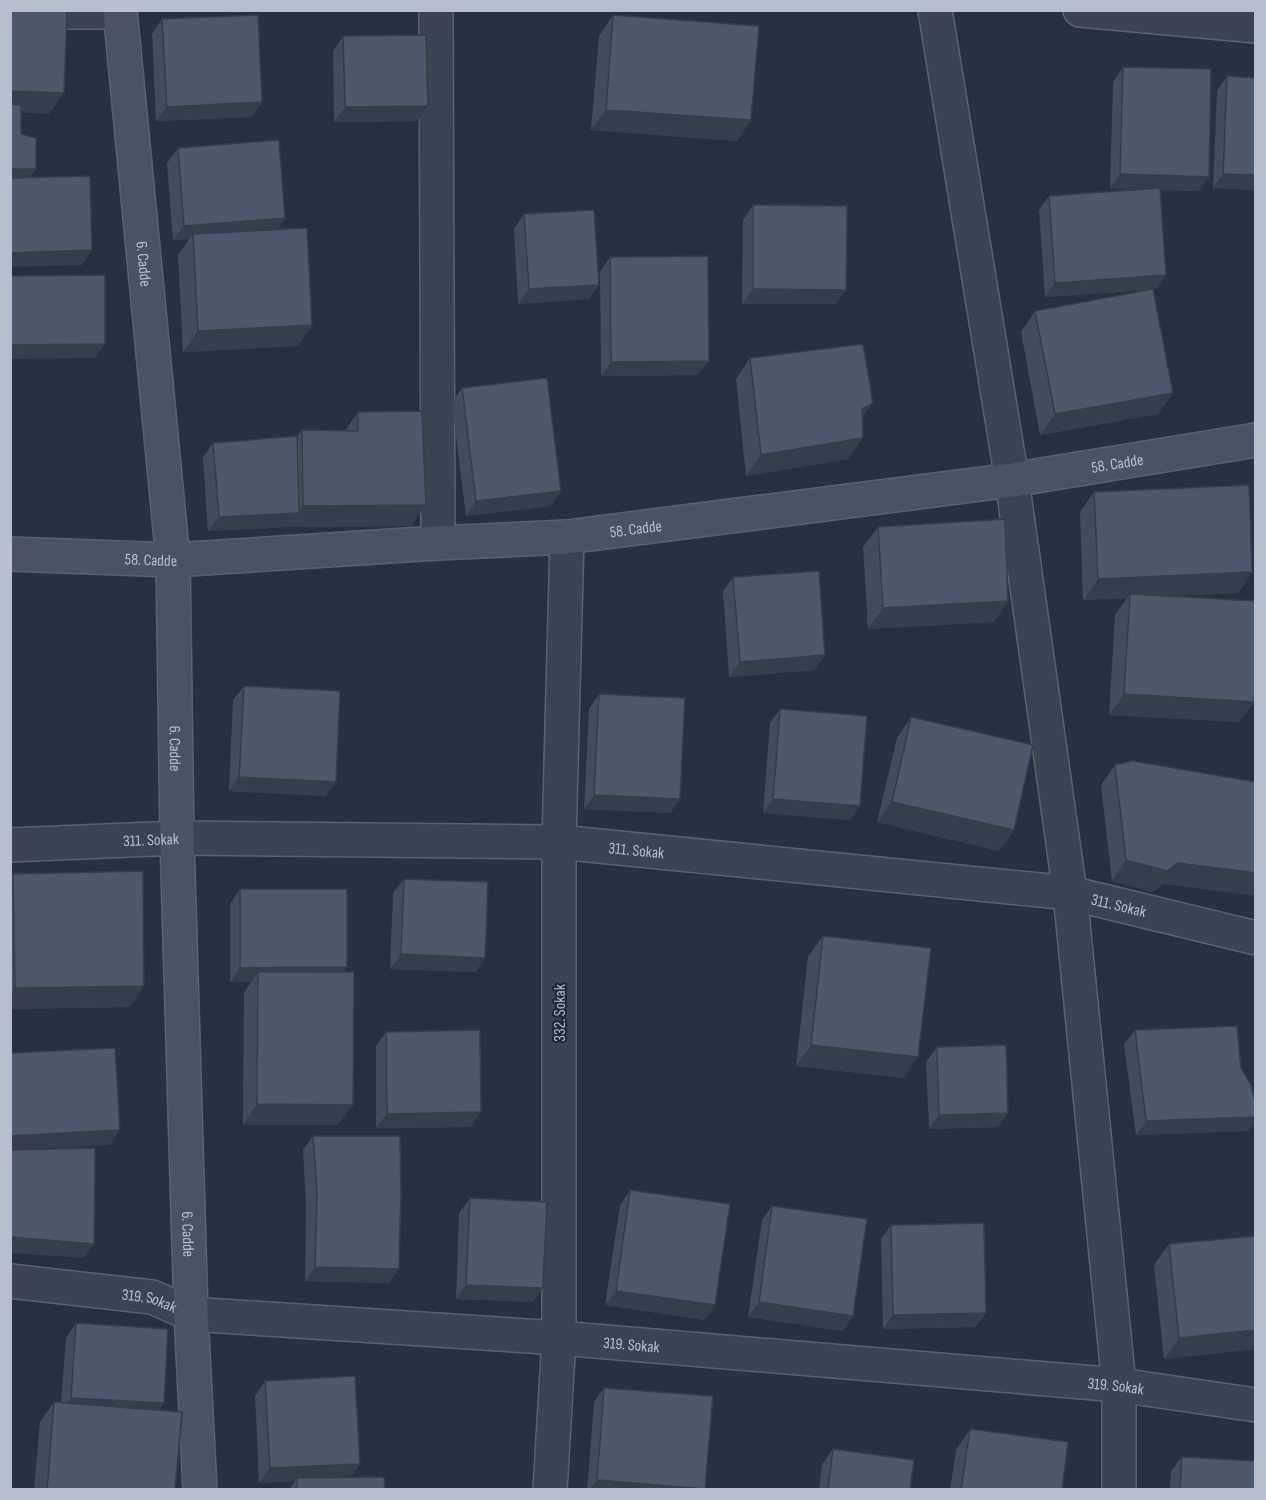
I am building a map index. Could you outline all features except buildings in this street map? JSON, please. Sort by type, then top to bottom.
[{"type":"street","points":[[436,10],[438,543]]},
{"type":"street","points":[[935,10],[1012,480],[1070,893],[1119,1385],[1119,1490]]},
{"type":"street","points":[[1080,10],[1256,26]]},
{"type":"street","points":[[10,12],[120,11]]},
{"type":"street","name":"6. Cadde","points":[[120,11],[173,560],[177,838],[191,1314],[200,1490]]},
{"type":"street","name":"58. Cadde","points":[[10,554],[173,560],[567,537],[1012,480],[1256,440]]},
{"type":"street","name":"332. Sokak","points":[[549,1490],[559,1338],[559,842],[567,537]]},
{"type":"street","name":"311. Sokak","points":[[10,845],[177,838],[559,842],[1070,893],[1256,938]]},
{"type":"street","name":"319. Sokak","points":[[10,1281],[152,1297],[191,1314],[559,1338],[1119,1385],[1256,1405]]}]
